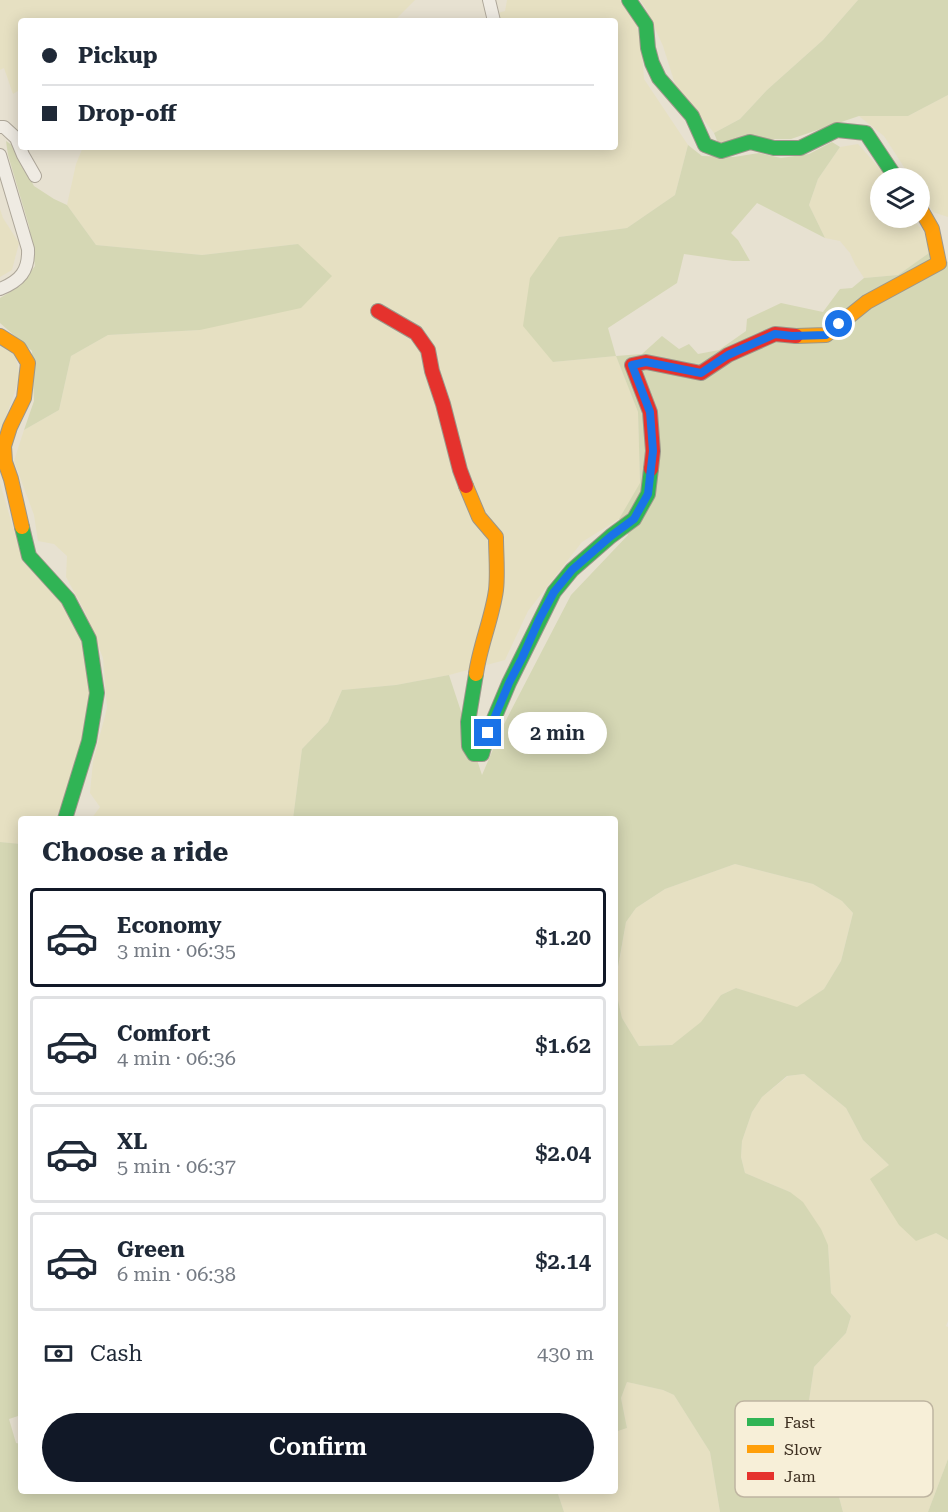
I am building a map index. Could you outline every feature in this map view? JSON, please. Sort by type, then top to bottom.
[{"type":"street","points":[[489,0],[493,18]]},
{"type":"street","points":[[629,0],[646,25],[650,56],[659,78],[692,116],[705,145],[721,151],[750,142],[774,148],[800,148],[837,130],[866,133],[890,168]]},
{"type":"street","points":[[0,127],[4,127],[18,143]]},
{"type":"street","points":[[21,150],[35,176]]},
{"type":"street","points":[[0,155],[28,249],[29,262],[20,278],[0,289]]},
{"type":"street","points":[[378,311],[416,333],[428,350],[460,470],[479,517],[496,537],[496,589],[488,628],[477,664],[468,722],[469,746],[474,754],[482,754],[488,733],[509,683],[554,592],[572,570],[634,519],[648,494],[653,451],[650,412],[632,365],[646,362],[701,373],[728,355],[775,334],[826,335],[867,302],[939,263],[930,226]]},
{"type":"street","points":[[0,336],[19,348],[28,363],[24,398],[4,446],[5,462],[29,556],[68,599],[89,639],[96,693],[89,741],[66,816]]},
{"type":"shaded area","points":[[0,0],[415,0],[397,18],[18,18],[18,91],[13,94],[4,68],[0,70]]},
{"type":"shaded area","points":[[507,0],[620,0],[637,25],[644,79],[688,145],[675,195],[627,228],[559,237],[553,362],[616,356],[638,412],[640,484],[619,519],[582,542],[528,611],[505,660],[449,675],[396,685],[342,690],[328,722],[302,749],[293,816],[93,816],[100,807],[90,793],[93,762],[107,708],[103,658],[85,612],[66,577],[67,556],[54,544],[38,541],[34,515],[14,461],[24,430],[59,410],[71,356],[108,335],[200,330],[298,244],[202,255],[96,245],[67,205],[76,164],[82,150],[618,150],[618,18],[487,18],[505,11]]},
{"type":"shaded area","points":[[640,0],[858,0],[823,40],[767,90],[740,119],[714,133],[675,84],[663,46]]},
{"type":"shaded area","points":[[948,95],[948,217],[933,212],[930,207],[930,168],[905,168],[884,136],[859,116],[908,116]]},
{"type":"shaded area","points":[[858,144],[879,168],[870,168],[870,228],[920,228],[926,235],[929,253],[898,275],[864,278],[850,253],[840,241],[825,238],[809,205],[818,179],[840,147]]},
{"type":"shaded area","points":[[0,209],[19,243],[12,270],[0,277]]},
{"type":"shaded area","points":[[0,344],[15,354],[20,376],[0,434]]},
{"type":"shaded area","points":[[0,483],[23,562],[63,603],[80,639],[88,669],[91,693],[77,761],[56,816],[18,816],[18,844],[0,842]]},
{"type":"shaded area","points":[[735,864],[813,884],[842,901],[853,913],[841,961],[824,989],[797,1008],[736,988],[721,995],[702,1022],[672,1045],[639,1046],[622,1018],[618,1000],[618,969],[626,922],[636,908],[665,889]]},
{"type":"shaded area","points":[[804,1074],[846,1108],[863,1140],[889,1165],[936,1233],[948,1240],[948,1321],[946,1326],[948,1327],[948,1459],[928,1512],[843,1512],[839,1497],[933,1497],[933,1401],[809,1401],[814,1367],[846,1333],[851,1316],[831,1293],[828,1245],[790,1192],[745,1173],[741,1157],[742,1141],[752,1112],[762,1097],[788,1076]]},
{"type":"shaded area","points":[[627,1382],[663,1390],[674,1395],[710,1452],[720,1512],[564,1512],[558,1494],[618,1494],[618,1431],[627,1428],[621,1398]]},
{"type":"green space","points":[[858,0],[948,0],[948,95],[908,116],[859,116],[791,139],[718,143],[714,133],[740,119],[767,90],[823,40]]},
{"type":"green space","points":[[6,141],[15,147],[34,186],[67,205],[96,245],[202,255],[298,244],[332,276],[301,308],[200,330],[108,335],[71,356],[59,410],[24,430],[34,401],[32,351],[0,323],[0,298],[20,286],[35,266],[29,226]]},
{"type":"green space","points":[[832,142],[840,147],[818,179],[809,205],[825,238],[757,203],[731,233],[738,240],[750,261],[684,254],[677,283],[608,328],[616,356],[553,362],[523,326],[530,278],[559,237],[627,228],[675,195],[688,145],[702,156],[734,157],[759,153],[781,158],[809,154]]},
{"type":"green space","points":[[929,253],[948,262],[948,1240],[936,1233],[916,1241],[899,1225],[870,1179],[889,1165],[863,1140],[846,1108],[804,1074],[787,1076],[762,1097],[752,1112],[742,1141],[741,1157],[745,1173],[790,1192],[803,1202],[821,1229],[828,1245],[831,1293],[851,1316],[846,1333],[814,1367],[809,1401],[735,1401],[735,1497],[839,1497],[843,1512],[720,1512],[710,1452],[674,1395],[663,1390],[627,1382],[621,1398],[627,1428],[618,1431],[618,1000],[622,1018],[639,1046],[672,1045],[701,1022],[721,995],[736,988],[797,1007],[824,989],[841,961],[853,913],[842,901],[813,884],[735,864],[665,889],[636,908],[626,922],[618,967],[618,816],[293,816],[302,749],[328,722],[342,690],[396,685],[449,675],[482,775],[503,726],[571,595],[628,535],[619,519],[640,483],[638,412],[616,356],[642,354],[662,336],[679,349],[689,344],[698,354],[719,350],[746,331],[747,319],[781,303],[823,312],[840,289],[852,288],[864,278],[898,275]]},
{"type":"green space","points":[[0,842],[18,844],[18,1416],[9,1419],[18,1443],[18,1494],[558,1494],[564,1512],[0,1512]]},
{"type":"green space","points":[[948,1459],[948,1512],[928,1512]]},
{"type":"traffic: fast","points":[[629,0],[646,25],[648,48],[659,78],[692,116],[705,145],[721,151],[750,142],[774,148],[800,148],[837,130],[866,133],[889,168]]},
{"type":"traffic: fast","points":[[476,674],[468,722],[469,746],[474,754],[482,754],[488,733],[509,683],[554,592],[572,570],[634,519],[648,494],[651,469]]},
{"type":"traffic: fast","points":[[22,527],[29,556],[68,599],[89,639],[97,693],[89,741],[66,816]]},
{"type":"traffic: slow","points":[[796,336],[826,335],[867,302],[939,263],[930,226]]},
{"type":"traffic: slow","points":[[0,336],[19,348],[28,363],[24,398],[4,446],[5,462],[22,527]]},
{"type":"traffic: slow","points":[[466,486],[479,517],[496,537],[496,590],[476,674]]},
{"type":"traffic: jam","points":[[378,311],[416,333],[428,350],[466,486]]},
{"type":"traffic: jam","points":[[651,469],[653,451],[650,412],[632,365],[646,362],[701,373],[728,355],[775,334],[796,336]]},
{"type":"route","points":[[488,733],[509,683],[554,592],[572,570],[634,519],[648,494],[653,451],[650,412],[632,365],[646,362],[701,373],[728,355],[775,334],[826,335],[839,324]]}]
